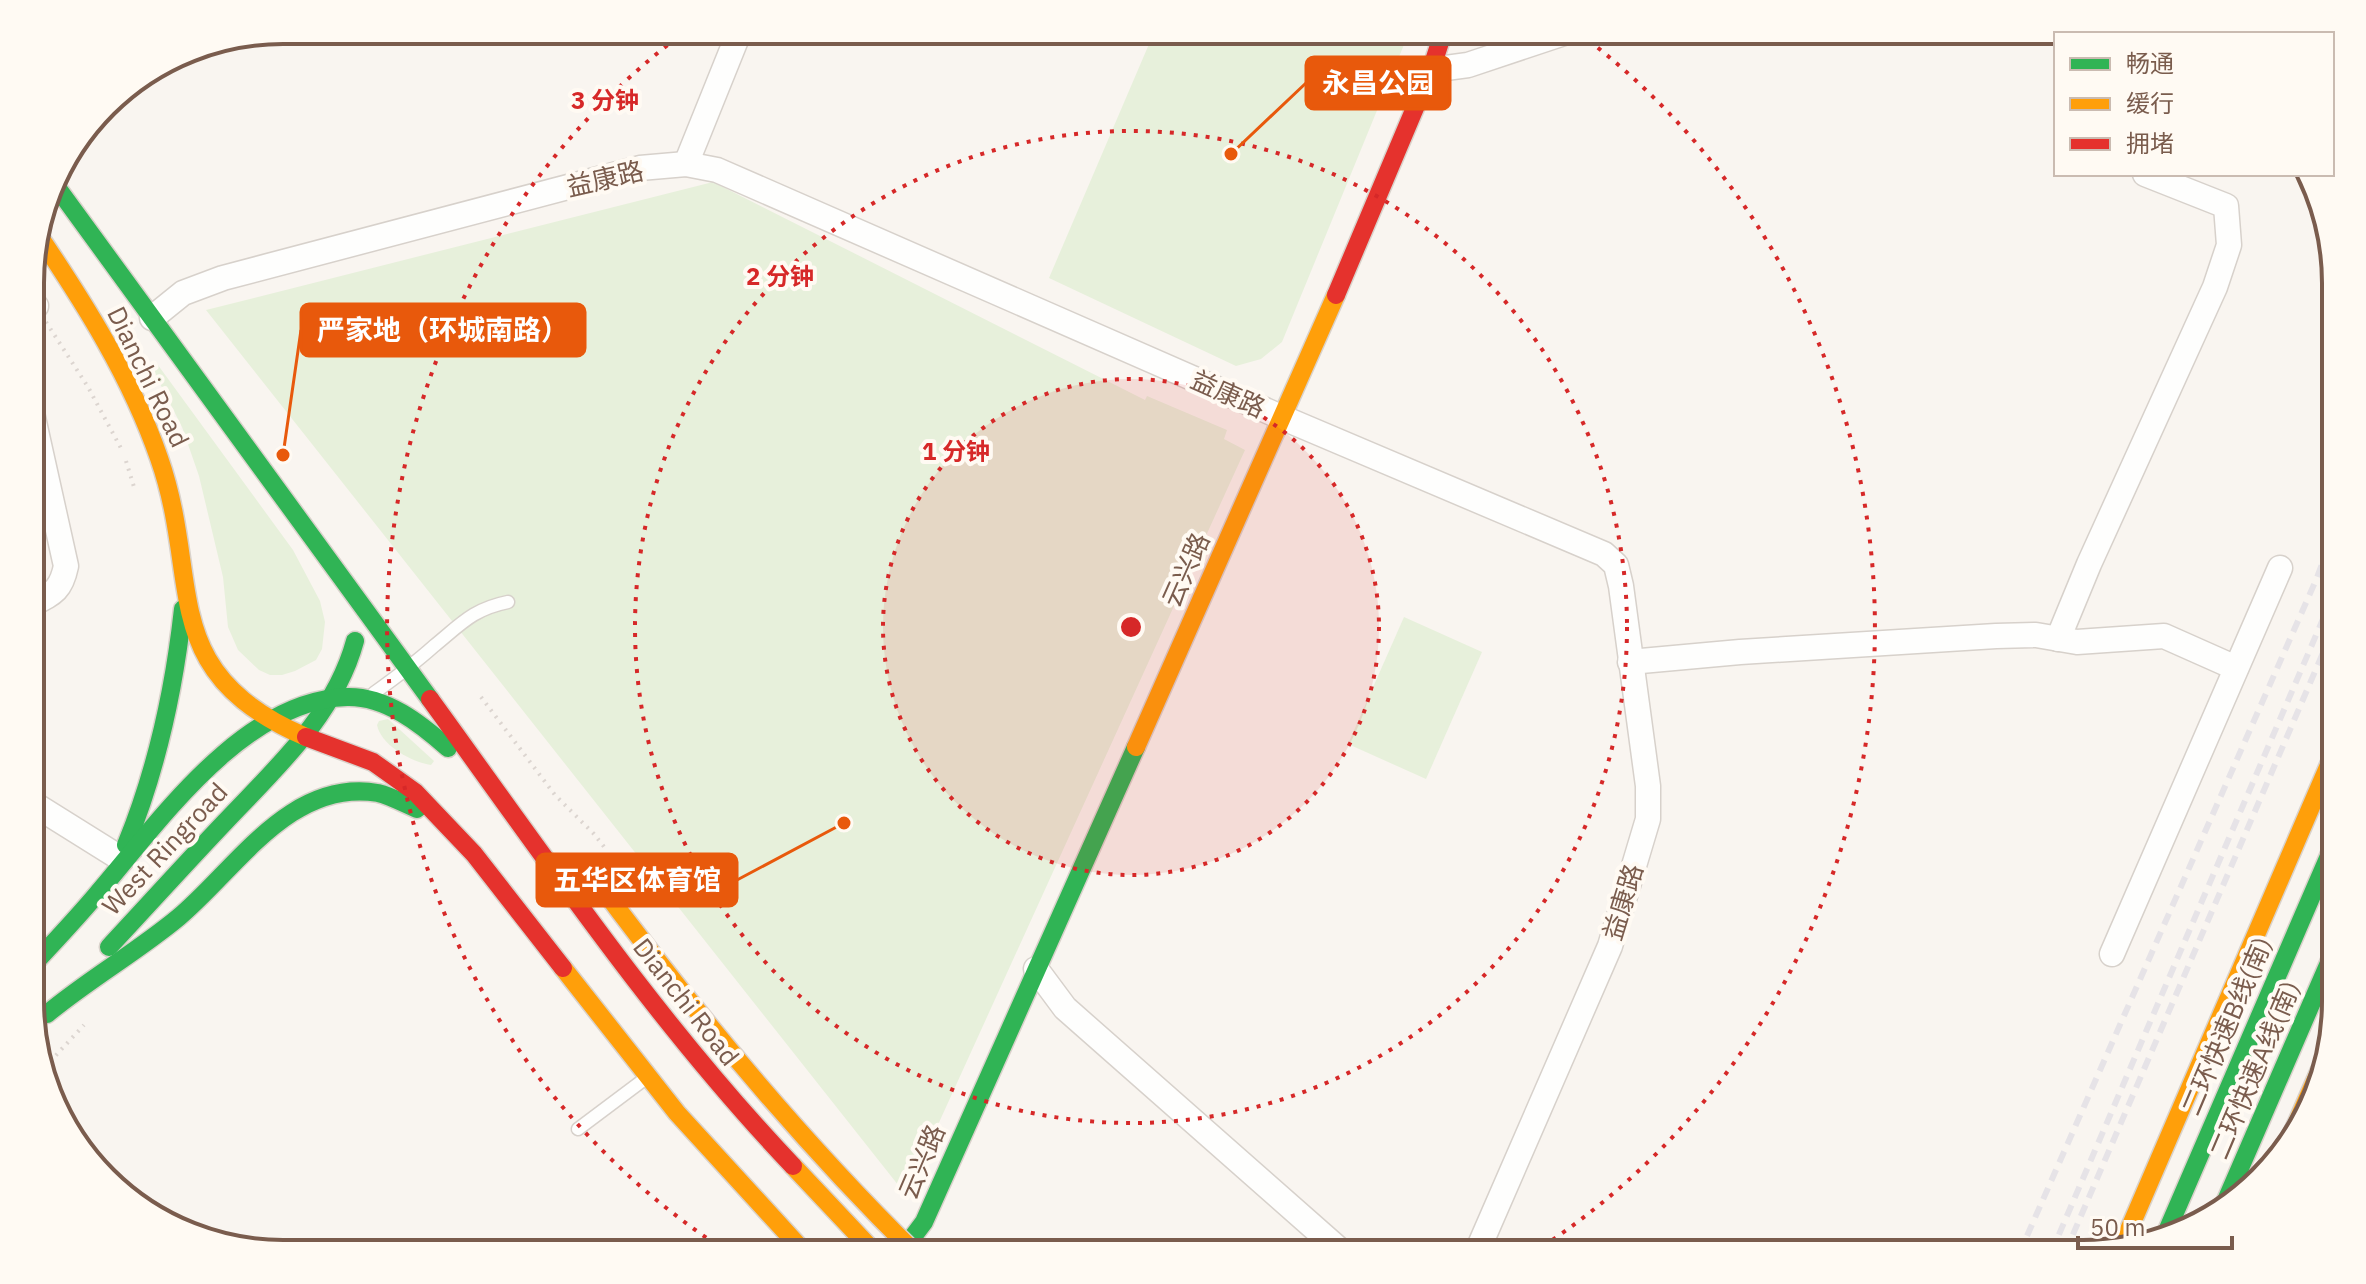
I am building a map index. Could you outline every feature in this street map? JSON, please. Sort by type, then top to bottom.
[{"type":"main road","name":"云兴路","points":[[911,1240],[924,1222],[1208,586],[1367,223],[1439,44]]},
{"type":"main road","name":"Dianchi Road","points":[[62,194],[671,1027],[734,1103],[862,1240]]},
{"type":"main road","name":"Dianchi Road","points":[[46,251],[101,334],[147,425],[170,492],[183,563],[187,610],[193,631],[201,649],[223,681],[251,706],[273,720],[303,735],[365,758],[412,789],[488,871],[647,1078],[792,1240]]},
{"type":"main road","points":[[103,887],[120,858],[151,776],[170,701],[181,626],[183,563]]},
{"type":"main road","name":"Dianchi Road","points":[[223,681],[251,698],[281,702],[310,696],[335,679],[351,656],[356,625],[353,608],[335,570]]},
{"type":"main road","name":"West Ringroad","points":[[47,1014],[303,735],[331,698],[349,666],[355,641]]},
{"type":"main road","name":"West Ringroad","points":[[44,953],[159,820],[228,752],[273,720],[304,705],[331,698],[365,699],[399,711],[457,756],[598,930]]},
{"type":"main road","points":[[446,721],[513,784]]},
{"type":"main road","points":[[429,732],[478,766],[538,815]]},
{"type":"main road","points":[[2127,1235],[2322,781]]},
{"type":"main road","points":[[47,1014],[177,918],[271,829],[307,804],[340,791],[371,790],[404,801],[440,825],[488,871]]},
{"type":"main road","points":[[452,800],[448,817],[456,833]]},
{"type":"main road","points":[[581,860],[666,975],[746,1074],[825,1162],[902,1240]]},
{"type":"main road","name":"二环快速B线(南)","points":[[2171,1223],[2322,872]]},
{"type":"main road","points":[[2178,1220],[2322,886]]},
{"type":"main road","points":[[2221,1196],[2322,962]]},
{"type":"main road","name":"二环快速A线(南)","points":[[2231,1188],[2322,979]]},
{"type":"street","points":[[1431,70],[1468,65],[1530,44]]},
{"type":"street","points":[[686,164],[734,45]]},
{"type":"street","name":"益康路","points":[[152,318],[183,293],[223,278],[640,168],[686,164],[717,170],[1281,417],[1604,554],[1616,565],[1648,786],[1648,819],[1610,946],[1482,1239]]},
{"type":"street","points":[[2058,639],[2215,287],[2229,245],[2226,206],[2150,176]]},
{"type":"street","points":[[45,470],[66,566],[62,584],[45,598]]},
{"type":"street","points":[[2112,954],[2280,568]]},
{"type":"street","points":[[1630,662],[1996,636],[2036,635],[2077,642],[2164,636],[2236,668]]},
{"type":"street","points":[[2132,1234],[2322,790]]},
{"type":"street","points":[[44,811],[120,858]]},
{"type":"street","points":[[1036,969],[1065,1008],[1327,1239]]},
{"type":"lane","points":[[365,699],[407,669],[462,620],[487,607],[508,602]]},
{"type":"lane","points":[[578,1129],[647,1078]]},
{"type":"path","points":[[45,324],[88,387],[123,453],[137,494]]},
{"type":"green space","points":[[1404,44],[1282,342],[1261,359],[1236,366],[1049,278],[1149,45]]},
{"type":"green space","points":[[713,182],[1145,400],[1147,396],[1227,430],[1224,439],[1245,450],[906,1195],[206,310]]},
{"type":"green space","points":[[155,361],[293,550],[320,601],[325,622],[322,649],[316,660],[295,671],[270,675],[259,670],[238,650],[228,627],[223,577],[199,476],[182,427],[150,364]]},
{"type":"green space","points":[[1404,617],[1482,652],[1426,779],[1348,744]]},
{"type":"green space","points":[[388,719],[434,761],[431,765],[406,756],[384,739],[377,725],[379,721]]},
{"type":"railway","points":[[2026,1239],[2322,564]]},
{"type":"railway","points":[[2057,1239],[2322,621]]},
{"type":"railway","points":[[2071,1239],[2322,655]]},
{"type":"traffic: fast","points":[[62,194],[430,699]]},
{"type":"traffic: fast","points":[[126,845],[147,788],[163,729],[183,609]]},
{"type":"traffic: fast","points":[[109,947],[302,739],[333,693],[355,641]]},
{"type":"traffic: fast","points":[[44,953],[206,770],[273,719],[309,703],[361,698],[402,713],[448,748]]},
{"type":"traffic: fast","points":[[911,1240],[924,1222],[1136,747]]},
{"type":"traffic: fast","points":[[47,1014],[179,917],[245,852],[292,813],[318,799],[347,792],[378,793],[417,809]]},
{"type":"traffic: fast","points":[[2171,1223],[2322,872]]},
{"type":"traffic: fast","points":[[2231,1188],[2322,979]]},
{"type":"traffic: slow","points":[[47,248],[106,342],[148,428],[172,503],[192,620],[204,653],[225,683],[258,711],[306,737]]},
{"type":"traffic: slow","points":[[1136,747],[1336,295]]},
{"type":"traffic: slow","points":[[2127,1235],[2322,781]]},
{"type":"traffic: slow","points":[[594,877],[669,976],[748,1072],[829,1165],[902,1240]]},
{"type":"traffic: slow","points":[[563,968],[677,1113],[793,1240]]},
{"type":"traffic: slow","points":[[793,1166],[862,1240]]},
{"type":"traffic: jam","points":[[1336,295],[1439,44]]},
{"type":"traffic: jam","points":[[430,699],[649,998],[793,1166]]},
{"type":"traffic: jam","points":[[306,737],[373,762],[415,792],[474,854],[563,968]]},
{"type":"place","name":"永昌公园","points":[[1231,154]]},
{"type":"place","name":"严家地（环城南路）","points":[[283,455]]},
{"type":"place","name":"五华区体育馆","points":[[844,823]]}]
